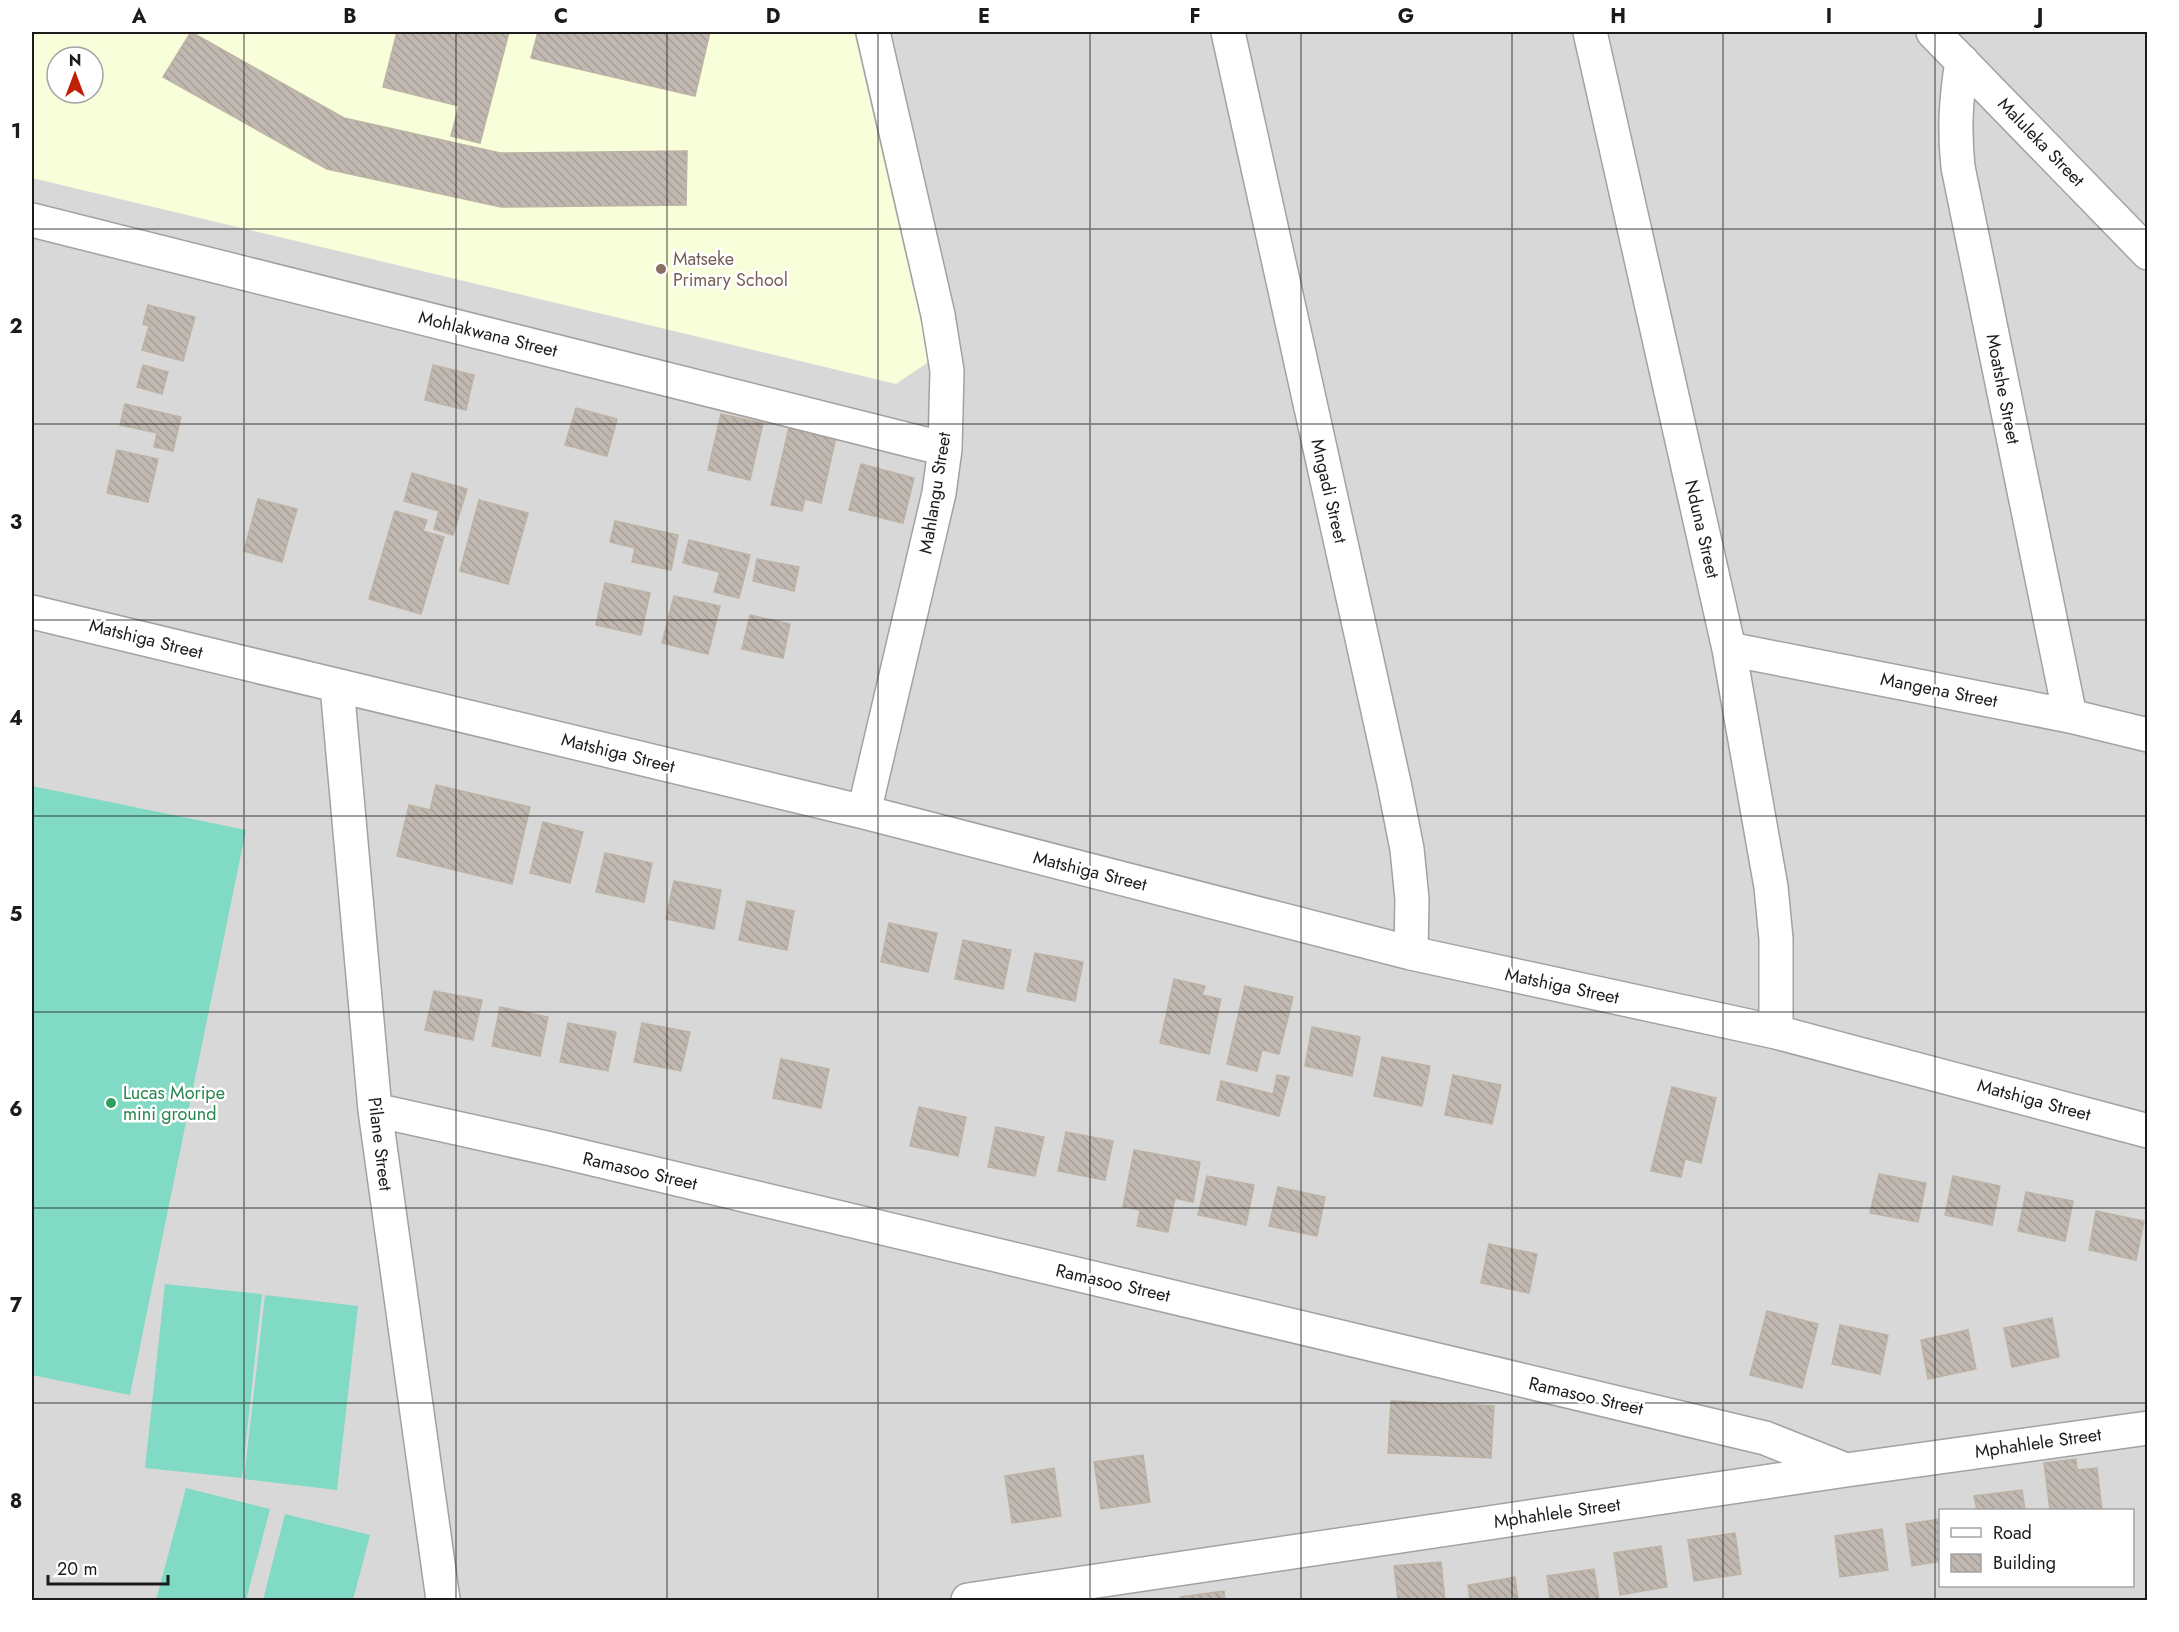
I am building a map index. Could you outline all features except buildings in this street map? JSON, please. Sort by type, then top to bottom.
[{"type":"street","name":"Mahlangu Street","points":[[864,813],[929,539],[945,449],[947,371],[938,315],[873,32]]},
{"type":"street","name":"Mngadi Street","points":[[1228,32],[1394,783],[1407,849],[1412,899],[1411,953]]},
{"type":"street","name":"Nduna Street","points":[[1590,32],[1729,649],[1771,887],[1776,939],[1776,1032]]},
{"type":"street","name":"Maluleka Street","points":[[1934,32],[2148,253]]},
{"type":"street","name":"Moatshe Street","points":[[1962,61],[1956,102],[1955,134],[1958,167],[2070,716]]},
{"type":"street","name":"Mohlakwana Street","points":[[32,220],[945,449]]},
{"type":"street","name":"Matshiga Street","points":[[32,612],[864,813],[1411,953],[1776,1032],[2148,1131]]},
{"type":"street","name":"Mangena Street","points":[[1729,649],[2070,716],[2148,735]]},
{"type":"street","name":"Pilane Street","points":[[338,686],[375,1110],[444,1600]]},
{"type":"street","name":"Ramasoo Street","points":[[375,1110],[551,1149],[1765,1438],[1846,1470]]},
{"type":"street","name":"Mphahlele Street","points":[[968,1600],[1846,1470],[2148,1428]]},
{"type":"shaded area","points":[[32,32],[2147,32],[2147,1600],[32,1600]]},
{"type":"shaded area","name":"Matseke Primary School","points":[[32,32],[854,32],[930,361],[896,384],[32,178]]},
{"type":"green space","name":"Lucas Moripe mini ground","points":[[32,786],[246,830],[130,1395],[32,1375]]},
{"type":"green space","points":[[165,1284],[262,1294],[242,1478],[145,1468]]},
{"type":"green space","points":[[265,1295],[358,1306],[337,1490],[244,1479]]},
{"type":"green space","points":[[186,1488],[270,1509],[246,1600],[156,1600]]},
{"type":"green space","points":[[285,1514],[370,1535],[353,1600],[263,1600]]},
{"type":"place","name":"Matseke Primary School","points":[[661,269]]},
{"type":"place","name":"Lucas Moripe mini ground","points":[[111,1103]]}]
